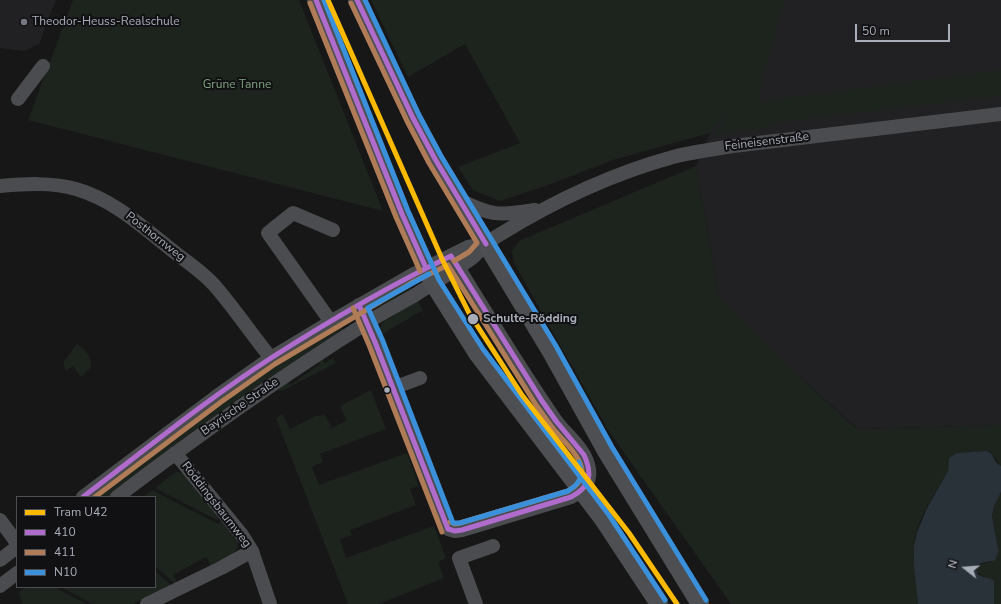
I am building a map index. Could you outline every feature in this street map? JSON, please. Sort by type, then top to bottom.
[{"type":"main road","points":[[316,0],[402,214],[429,276],[477,353],[603,519],[659,604]]},
{"type":"main road","points":[[356,0],[413,118],[458,199],[550,350],[610,457],[700,604]]},
{"type":"street","points":[[18,99],[43,66]]},
{"type":"street","name":"Feineisenstraße","points":[[486,244],[544,208],[582,190],[635,169],[690,154],[733,146],[1001,114]]},
{"type":"street","name":"Posthornweg","points":[[0,186],[26,184],[59,186],[76,189],[115,206],[129,215],[198,270],[214,285],[271,358]]},
{"type":"street","name":"Feineisenstraße","points":[[458,199],[486,212],[498,214],[515,214],[544,208]]},
{"type":"street","points":[[331,322],[268,233],[293,213],[333,230]]},
{"type":"street","name":"Bayrische Straße","points":[[84,496],[216,396],[271,358],[359,306],[429,276],[455,262],[468,247],[486,244]]},
{"type":"street","points":[[359,306],[448,529],[455,531],[462,530],[565,499],[582,491],[586,485],[589,474],[589,469],[584,456],[557,423],[455,262]]},
{"type":"street","name":"Bayrische Straße","points":[[118,496],[176,452],[267,387],[366,322],[412,296],[429,276]]},
{"type":"street","points":[[393,388],[420,378]]},
{"type":"street","name":"Röddingsbaumweg","points":[[176,452],[242,535],[252,551],[270,604]]},
{"type":"street","points":[[0,520],[16,542]]},
{"type":"street","points":[[476,604],[459,558],[493,546]]},
{"type":"street","points":[[0,560],[16,548]]},
{"type":"street","points":[[147,604],[221,568],[252,551]]},
{"type":"street","points":[[0,586],[16,574]]},
{"type":"shaded area","name":"Theodor-Heuss-Realschule","points":[[0,0],[56,0],[39,44],[24,51],[0,48]]},
{"type":"shaded area","points":[[774,0],[1001,0],[1001,425],[858,429],[802,379],[719,297],[696,166],[710,133],[741,100]]},
{"type":"shaded area","points":[[986,451],[991,453],[996,462],[1001,466],[1001,492],[994,506],[992,516],[998,553],[995,560],[980,564],[976,570],[979,575],[994,581],[994,604],[918,604],[914,566],[914,546],[917,532],[927,508],[948,471],[949,458],[957,453]]},
{"type":"green space","name":"Grüne Tanne","points":[[73,0],[299,0],[383,211],[28,120]]},
{"type":"green space","points":[[371,0],[785,0],[758,101],[1001,70],[1001,96],[789,121],[777,123],[756,130],[713,135],[737,105],[710,133],[616,159],[545,186],[500,201],[473,190],[458,167],[520,143],[465,44],[408,77]]},
{"type":"green space","points":[[696,166],[719,297],[802,379],[857,429],[1001,425],[1001,466],[990,451],[957,453],[948,463],[948,471],[922,516],[918,526],[914,546],[918,604],[731,604],[608,430],[514,263],[512,251],[519,241]]},
{"type":"green space","points":[[408,284],[411,289],[375,308],[381,300]]},
{"type":"green space","points":[[417,300],[423,310],[379,336],[382,323],[387,318]]},
{"type":"green space","points":[[340,324],[343,330],[310,351],[208,423],[110,496],[90,496],[259,371]]},
{"type":"green space","points":[[77,344],[87,354],[91,363],[91,367],[81,377],[73,366],[66,371],[64,366],[64,361]]},
{"type":"green space","points":[[322,358],[325,363],[333,358],[336,363],[282,391],[277,390],[287,381],[290,385],[320,364],[318,361]]},
{"type":"green space","points":[[371,390],[386,429],[320,454],[323,462],[312,467],[319,485],[407,453],[419,486],[410,489],[416,505],[350,530],[352,535],[340,539],[346,558],[434,526],[446,558],[438,562],[444,578],[379,604],[348,604],[276,418],[282,414],[290,429],[318,415],[324,414],[332,428],[347,420],[340,406]]},
{"type":"green space","points":[[178,472],[186,477],[219,517],[217,520],[155,488],[174,473]]},
{"type":"green space","points":[[152,490],[218,524],[221,520],[231,531],[237,541],[237,550],[231,556],[211,566],[206,557],[173,575],[177,583],[175,584],[156,567],[156,496],[144,496]]},
{"type":"green space","points":[[1001,492],[1001,604],[994,604],[994,581],[979,574],[976,569],[979,565],[991,562],[998,548],[992,516],[994,506]]},
{"type":"green space","points":[[156,572],[171,585],[133,604],[93,604],[63,588],[156,588]]},
{"type":"green space","points":[[25,588],[56,588],[87,604],[22,604],[19,592]]},
{"type":"tram line","name":"U42","points":[[328,0],[443,261],[469,313],[522,395],[629,533],[677,604]]},
{"type":"transit line","name":"410","points":[[316,0],[402,214],[426,268]]},
{"type":"transit line","name":"N10","points":[[324,0],[408,211],[439,280],[483,349],[609,515],[665,600]]},
{"type":"transit line","name":"410","points":[[357,0],[413,118],[435,159],[486,244]]},
{"type":"transit line","name":"N10","points":[[365,0],[419,115],[441,156],[556,346],[612,447],[706,600]]},
{"type":"transit line","name":"411","points":[[310,3],[396,217],[420,271]]},
{"type":"transit line","name":"411","points":[[351,3],[407,121],[429,163],[477,243],[469,252],[454,261]]},
{"type":"transit line","name":"410","points":[[84,496],[199,408],[271,358],[360,304],[451,256]]},
{"type":"transit line","name":"410","points":[[448,529],[455,531],[462,530],[571,497],[586,485],[589,474],[584,455],[556,421],[542,401],[451,256]]},
{"type":"transit line","name":"411","points":[[96,496],[221,402],[275,364],[415,281],[448,265],[536,405],[555,431],[574,452],[582,468],[581,476],[577,484],[568,491],[460,523],[455,524],[450,522]]},
{"type":"transit line","name":"N10","points":[[429,274],[368,308],[382,339],[453,523],[460,523],[568,491],[576,485],[580,479],[581,471],[579,462]]},
{"type":"transit line","name":"410","points":[[359,305],[375,342],[448,529]]},
{"type":"transit line","name":"411","points":[[353,308],[369,345],[442,532]]},
{"type":"place","name":"Theodor-Heuss-Realschule","points":[[24,22]]},
{"type":"place","name":"Schulte-Rödding","points":[[473,319]]}]
